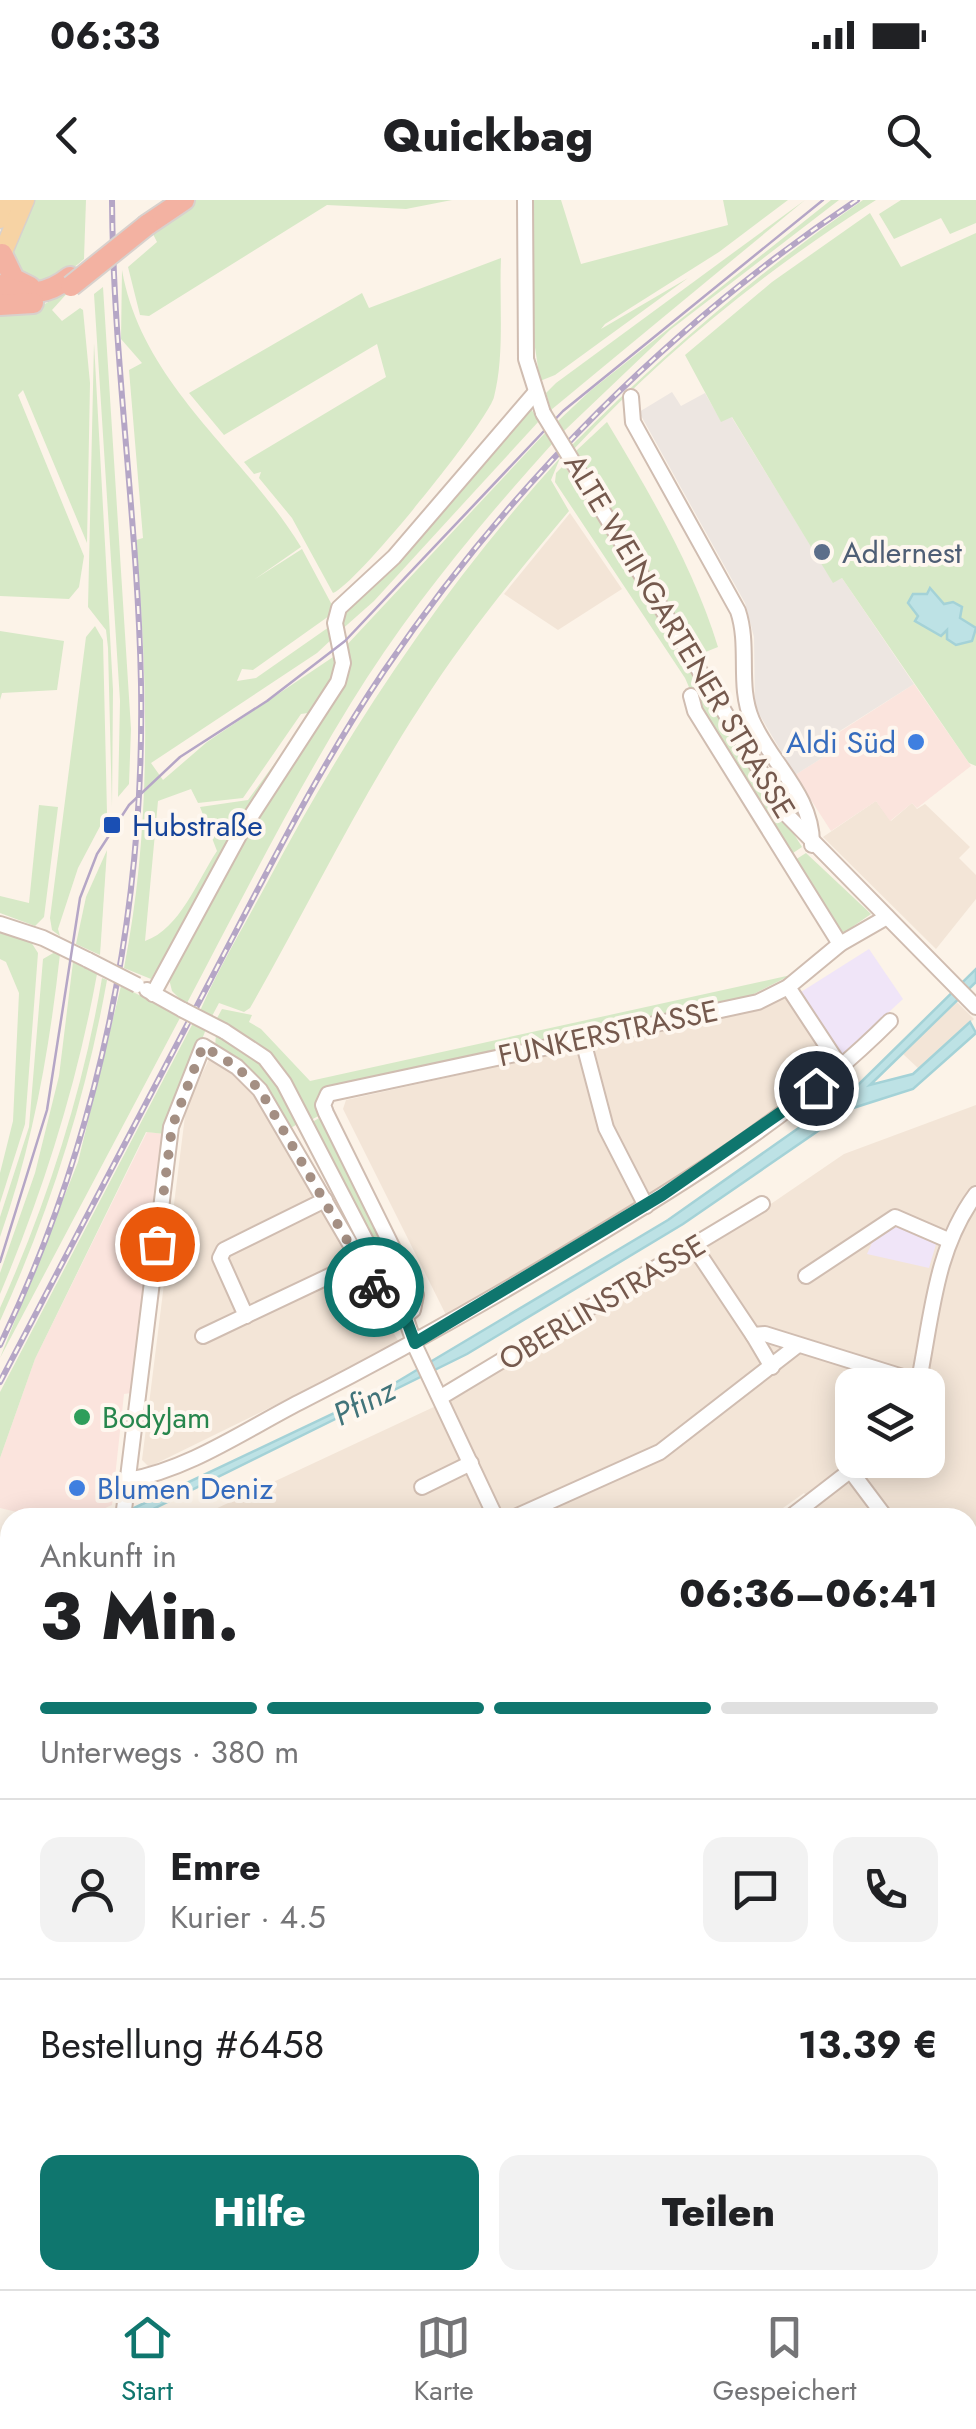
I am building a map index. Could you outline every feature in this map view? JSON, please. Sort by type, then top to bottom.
[{"type":"highway","points":[[3,298],[38,302],[173,200]]},
{"type":"highway","points":[[146,222],[184,200]]},
{"type":"highway","points":[[1,256],[18,282],[47,290]]},
{"type":"highway","points":[[3,298],[47,290],[70,281]]},
{"type":"main road","points":[[0,219],[8,200]]},
{"type":"main road","points":[[1,256],[25,200]]},
{"type":"street","name":"ALTE WEINGARTENER STRASSE","points":[[526,200],[526,359],[543,413],[786,815],[976,1007]]},
{"type":"street","points":[[153,994],[251,816],[338,682],[343,663],[335,623],[339,608],[394,557],[534,394]]},
{"type":"street","points":[[632,398],[633,422],[738,611],[745,639],[744,688],[750,716],[811,816],[812,845],[791,859]]},
{"type":"street","points":[[690,696],[840,944]]},
{"type":"street","name":"FUNKERSTRASSE","points":[[405,1316],[413,1310],[416,1294],[326,1113],[324,1098],[335,1092],[582,1037],[758,1002],[788,988],[840,944],[887,917]]},
{"type":"street","points":[[0,924],[44,938],[88,960],[224,1031],[265,1058],[284,1084],[405,1316],[421,1360],[492,1508]]},
{"type":"street","points":[[788,988],[842,1070]]},
{"type":"street","points":[[128,1480],[148,1476],[216,1445],[415,1343],[646,1206],[842,1070],[890,1022]]},
{"type":"street","points":[[582,1037],[606,1128],[646,1206]]},
{"type":"street","points":[[124,1508],[172,1127],[203,1046],[237,1067],[260,1090],[391,1314],[405,1316]]},
{"type":"street","points":[[921,1368],[937,1275],[948,1240],[976,1194]]},
{"type":"street","points":[[246,1316],[220,1258],[224,1250],[325,1200]]},
{"type":"street","name":"OBERLINSTRASSE","points":[[440,1398],[695,1248],[762,1204]]},
{"type":"street","points":[[806,1276],[896,1217],[948,1240]]},
{"type":"street","points":[[695,1248],[772,1366]]},
{"type":"street","points":[[203,1336],[359,1262]]},
{"type":"street","points":[[753,1335],[765,1334],[869,1368]]},
{"type":"street","points":[[535,1508],[660,1452],[798,1345]]},
{"type":"street","points":[[422,1487],[472,1463]]},
{"type":"street","points":[[800,1508],[839,1478]]},
{"type":"street","points":[[856,1478],[878,1508]]},
{"type":"street","points":[[807,1508],[814,1496]]},
{"type":"shaded area","points":[[672,392],[681,406],[705,393],[721,421],[731,416],[833,582],[842,578],[914,684],[824,741],[830,753],[795,775],[755,707],[754,637],[745,603],[639,412]]},
{"type":"shaded area","points":[[570,513],[622,589],[558,630],[504,594]]},
{"type":"shaded area","points":[[914,684],[971,766],[917,808],[912,803],[890,821],[876,801],[831,831],[795,775],[830,753],[824,742]]},
{"type":"shaded area","points":[[876,801],[891,821],[912,803],[917,809],[925,804],[970,847],[959,858],[976,875],[976,899],[936,949],[823,837]]},
{"type":"shaded area","points":[[869,949],[903,999],[839,1058],[801,992]]},
{"type":"shaded area","points":[[787,996],[833,1068],[649,1196],[447,1317],[343,1109],[346,1100],[768,1006]]},
{"type":"shaded area","points":[[956,1001],[974,1019],[919,1069],[902,1053]]},
{"type":"shaded area","points":[[210,1057],[232,1070],[255,1094],[400,1344],[149,1467],[142,1460],[186,1108]]},
{"type":"shaded area","points":[[976,1105],[976,1508],[816,1508],[804,1493],[783,1508],[217,1508],[453,1398],[693,1257],[844,1154]]},
{"type":"shaded area","points":[[147,1132],[165,1134],[131,1393],[124,1394],[112,1505],[0,1508],[0,1458],[35,1359]]},
{"type":"shaded area","points":[[895,1223],[937,1241],[929,1268],[867,1254],[875,1236]]},
{"type":"green space","points":[[30,200],[86,200],[84,259],[53,280],[34,281],[10,255]]},
{"type":"green space","points":[[190,200],[452,200],[406,209],[327,205],[149,316],[140,315],[128,267],[157,242],[150,228]]},
{"type":"green space","points":[[532,200],[561,200],[581,264],[728,225],[723,200],[788,200],[719,252],[605,324],[601,329],[688,278],[555,375],[540,381],[533,334]]},
{"type":"green space","points":[[805,200],[551,410],[546,393],[556,383]]},
{"type":"green space","points":[[831,200],[839,200],[670,330],[564,431],[558,421],[590,391]]},
{"type":"green space","points":[[863,200],[876,200],[717,315],[643,380],[574,449],[572,445],[676,347],[786,256]]},
{"type":"green space","points":[[901,200],[976,200],[976,223],[950,234],[941,218],[894,239],[879,214]]},
{"type":"green space","points":[[870,213],[901,267],[976,233],[976,766],[969,763],[842,578],[833,583],[732,417],[721,422],[685,355],[772,282]]},
{"type":"green space","points":[[501,258],[501,346],[494,397],[486,413],[420,502],[367,563],[333,593],[292,518],[259,478],[261,472],[254,474],[244,462],[386,377],[377,344],[224,435],[189,393],[362,293],[369,308]]},
{"type":"green space","points":[[122,270],[133,311],[150,349],[172,383],[301,547],[255,579],[302,549],[332,605],[329,616],[253,670],[242,669],[237,681],[256,678],[329,627],[332,639],[317,653],[151,763],[163,780],[207,742],[339,653],[340,665],[314,712],[301,714],[243,798],[198,803],[191,789],[158,801],[145,941],[178,915],[217,851],[200,807],[248,800],[304,723],[151,979],[124,968],[139,861],[145,701],[136,540],[143,538],[129,370],[142,363],[121,339]]},
{"type":"green space","points":[[103,287],[131,729],[129,784],[118,797],[120,701],[94,294]]},
{"type":"green space","points":[[70,290],[52,310],[62,321],[80,308],[83,310],[90,383],[87,543],[23,390],[18,395],[84,556],[79,587],[69,599],[0,596],[0,308],[41,306]]},
{"type":"green space","points":[[94,343],[113,690],[112,807],[106,630],[88,607]]},
{"type":"green space","points":[[529,406],[539,421],[374,601],[339,632],[339,616]]},
{"type":"green space","points":[[607,422],[683,559],[718,647],[698,655],[576,451]]},
{"type":"green space","points":[[545,433],[552,444],[446,569],[351,703],[286,815],[186,1005],[172,991],[168,975],[219,877],[341,681],[343,649]]},
{"type":"green space","points":[[560,458],[551,480],[569,511],[491,607],[420,707],[250,1008],[244,1012],[219,1003],[211,1018],[200,1011],[298,826],[365,715],[437,609]]},
{"type":"green space","points":[[564,465],[802,847],[793,853],[699,710],[685,678],[555,482],[556,473]]},
{"type":"green space","points":[[95,626],[103,640],[107,813],[78,868],[58,929],[60,936],[52,930],[50,918],[86,637]]},
{"type":"green space","points":[[0,631],[64,641],[57,690],[2,693],[0,700]]},
{"type":"green space","points":[[39,805],[58,807],[44,917],[35,926],[0,913],[0,896],[29,903]]},
{"type":"green space","points":[[107,850],[100,955],[76,944],[86,897]]},
{"type":"green space","points":[[806,853],[871,914],[842,934],[795,860]]},
{"type":"green space","points":[[0,933],[31,942],[38,953],[25,1124],[0,1203],[0,1173],[13,1121],[19,993],[6,962],[0,959]]},
{"type":"green space","points":[[55,952],[60,954],[38,1097],[0,1237],[0,1217],[29,1127],[43,959]]},
{"type":"green space","points":[[73,962],[97,974],[89,1015],[57,1137],[0,1294],[0,1273],[35,1173],[59,1076]]},
{"type":"green space","points":[[791,975],[748,997],[711,1006],[342,1083],[319,1094],[322,1114],[311,1120],[297,1094],[248,1049],[279,1083],[301,1122],[289,1129],[215,1047],[216,1034],[210,1031],[222,1009],[252,1015],[249,1022],[261,1029],[310,1081]]},
{"type":"green space","points":[[102,978],[107,980],[77,1111],[50,1197],[0,1321],[0,1308],[62,1146]]},
{"type":"green space","points":[[121,986],[181,1016],[0,1358],[78,1162]]},
{"type":"green space","points":[[193,1023],[206,1029],[165,1134],[146,1132],[35,1359],[0,1458],[0,1392]]},
{"type":"green space","points":[[323,1116],[411,1298],[407,1305],[312,1122]]},
{"type":"water","points":[[930,588],[944,604],[953,602],[962,607],[960,618],[976,628],[972,641],[956,645],[947,639],[947,630],[941,636],[915,621],[918,616],[908,603],[913,594],[927,594]]},
{"type":"water","name":"Pfinz","points":[[976,969],[976,982],[870,1085],[913,1074],[970,1022],[976,1033],[913,1089],[850,1109],[683,1224],[467,1354],[155,1508],[134,1508],[385,1389],[668,1220],[854,1089]]},
{"type":"tram line","points":[[0,1262],[47,1110],[80,898],[97,854],[129,805],[180,757],[267,701],[345,641],[563,411],[823,200]]},
{"type":"railway","points":[[0,1345],[35,1267],[89,1106],[109,1023],[135,854],[140,769],[139,623],[112,200]]},
{"type":"railway","points":[[0,1382],[314,784],[384,671],[433,603],[540,473],[658,355],[788,248],[857,200]]},
{"type":"way so far","points":[[157,1244],[172,1127],[203,1046],[237,1067],[260,1090],[374,1287]]},
{"type":"place","name":"Adlernest","points":[[822,552]]},
{"type":"place","name":"Aldi Süd","points":[[916,742]]},
{"type":"place","name":"Hubstraße","points":[[112,825]]},
{"type":"place","name":"BodyJam","points":[[82,1417]]},
{"type":"place","name":"Blumen Deniz","points":[[77,1488]]},
{"type":"route","points":[[374,1287],[394,1317],[405,1316],[415,1343],[662,1195],[816,1088]]}]
